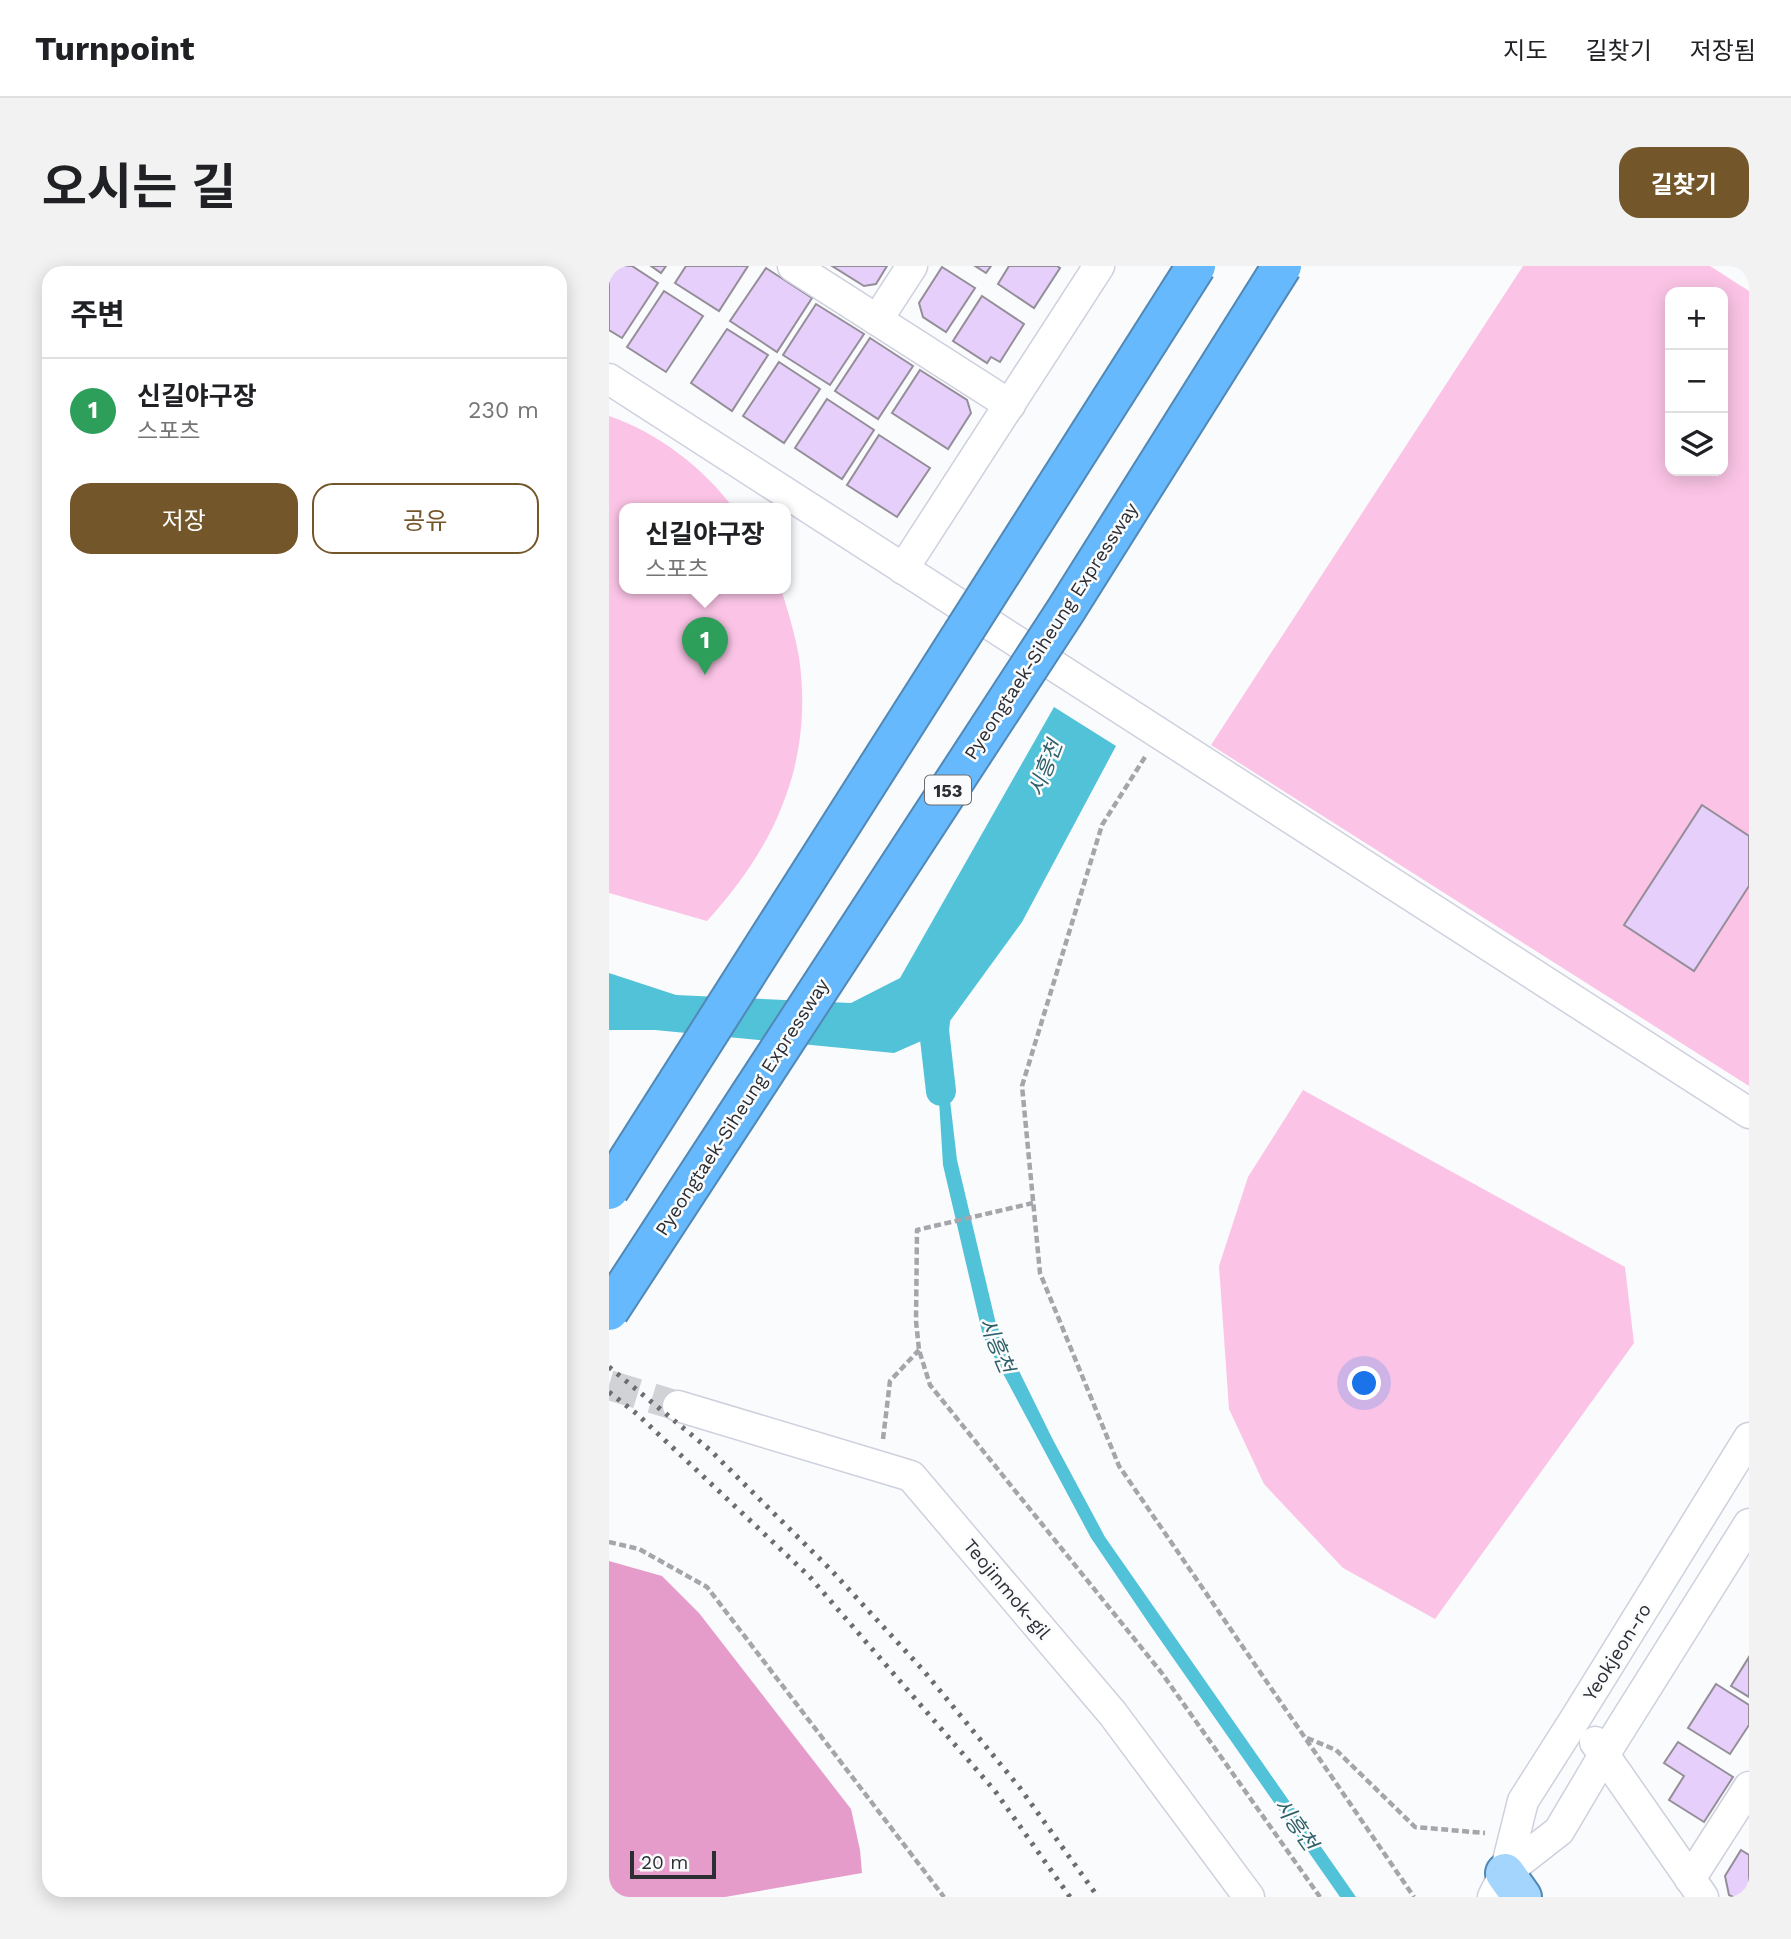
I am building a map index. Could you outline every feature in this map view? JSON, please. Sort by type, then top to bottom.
[{"type":"highway","points":[[609,1191],[1196,266]]},
{"type":"highway","name":"Pyeongtaek-Siheung Expressway","points":[[609,1311],[1066,610],[1282,266]]},
{"type":"street","points":[[793,266],[1010,405]]},
{"type":"street","points":[[877,320],[912,266]]},
{"type":"street","points":[[903,569],[1099,266]]},
{"type":"street","points":[[609,379],[1749,1113]]},
{"type":"street","name":"Teojinmok-gil","points":[[678,1406],[911,1476],[1112,1714],[1249,1897]]},
{"type":"street","name":"Yeokjeon-ro","points":[[1506,1889],[1514,1836],[1523,1801],[1749,1438]]},
{"type":"street","name":"Yeokjeon-ro","points":[[1506,1889],[1559,1831],[1749,1524]]},
{"type":"street","points":[[1577,1716],[1697,1888],[1749,1787]]},
{"type":"path","points":[[1149,750],[1102,825],[1022,1086],[1040,1273],[1119,1466],[1414,1897]]},
{"type":"path","points":[[1033,1203],[917,1230],[916,1321],[919,1350],[930,1385],[1161,1672],[1320,1897]]},
{"type":"path","points":[[879,1466],[890,1381],[919,1350]]},
{"type":"path","points":[[609,1542],[639,1549],[707,1587],[944,1897]]},
{"type":"path","points":[[1305,1737],[1336,1750],[1415,1827],[1514,1836]]},
{"type":"shaded area","points":[[1523,266],[1710,266],[1749,291],[1749,1086],[1211,745]]},
{"type":"shaded area","points":[[609,416],[645,432],[678,453],[709,479],[729,503],[619,503],[619,594],[782,594],[799,657],[802,695],[801,732],[785,800],[753,863],[707,921],[609,893]]},
{"type":"shaded area","points":[[1303,1090],[1625,1267],[1634,1343],[1435,1619],[1343,1568],[1264,1484],[1229,1409],[1219,1266],[1248,1177]]},
{"type":"shaded area","points":[[609,1561],[662,1576],[699,1613],[851,1809],[862,1873],[725,1897],[609,1897]]},
{"type":"water","points":[[1054,707],[1116,746],[1022,922],[942,1032],[957,1160],[996,1324],[1105,1537],[1356,1897],[1340,1897],[1091,1538],[983,1336],[943,1165],[935,1035],[894,1053],[655,1030],[609,1030],[609,973],[676,995],[851,1003],[900,978]]},
{"type":"building","points":[[609,266],[632,266],[658,283],[622,338],[609,330]]},
{"type":"building","points":[[651,266],[666,266],[661,273]]},
{"type":"building","points":[[686,266],[748,266],[719,311],[675,283]]},
{"type":"building","points":[[832,266],[887,266],[876,284],[864,286]]},
{"type":"building","points":[[975,266],[991,266],[986,273]]},
{"type":"building","points":[[1009,266],[1060,268],[1034,308],[998,284]]},
{"type":"building","points":[[942,267],[975,288],[946,332],[923,317],[919,303]]},
{"type":"building","points":[[766,268],[812,298],[777,352],[730,321]]},
{"type":"building","points":[[664,291],[703,316],[666,372],[627,347]]},
{"type":"building","points":[[982,296],[1024,324],[1000,362],[991,357],[987,363],[953,341]]},
{"type":"building","points":[[816,304],[864,334],[830,385],[783,355]]},
{"type":"building","points":[[727,329],[768,355],[732,411],[691,383]]},
{"type":"building","points":[[870,338],[913,366],[878,419],[835,391]]},
{"type":"building","points":[[779,362],[820,389],[784,443],[743,416]]},
{"type":"building","points":[[920,370],[967,400],[971,413],[948,449],[892,413]]},
{"type":"building","points":[[827,399],[874,430],[842,479],[795,448]]},
{"type":"building","points":[[879,435],[930,468],[897,517],[847,485]]},
{"type":"building","points":[[1702,805],[1749,836],[1749,886],[1694,971],[1624,925]]},
{"type":"building","points":[[1749,1657],[1749,1697],[1731,1686]]},
{"type":"building","points":[[1716,1684],[1749,1705],[1749,1725],[1730,1754],[1688,1728]]},
{"type":"building","points":[[1678,1742],[1733,1777],[1704,1822],[1669,1800],[1684,1776],[1664,1763]]},
{"type":"building","points":[[1741,1850],[1749,1855],[1749,1897],[1733,1897],[1729,1895],[1725,1876]]},
{"type":"waterway","name":"시흥천","points":[[938,995],[934,1030],[941,1091]]},
{"type":"tunnel","points":[[609,1385],[678,1406]]},
{"type":"railway","points":[[609,1367],[710,1450],[831,1570],[923,1670],[1020,1788],[1098,1897]]},
{"type":"railway","points":[[609,1392],[637,1414],[809,1576],[995,1791],[1070,1897]]},
{"type":"place","name":"신길야구장","points":[[705,675]]}]
